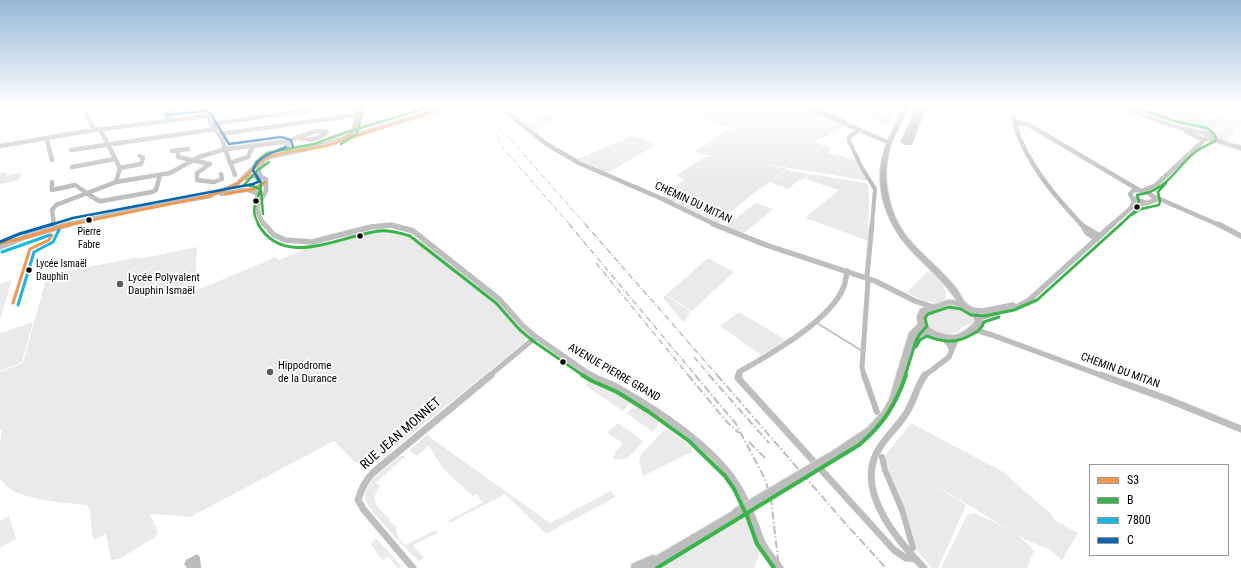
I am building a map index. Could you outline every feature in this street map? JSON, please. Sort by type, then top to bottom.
[{"type":"main road","points":[[895,133],[884,161],[884,186],[888,212],[894,226],[904,239],[948,285],[963,304],[972,310],[979,321],[970,330],[957,337],[941,336],[930,332],[923,332],[917,336],[908,352]]},
{"type":"main road","points":[[1190,133],[1241,148]]},
{"type":"main road","points":[[948,285],[951,294],[949,302]]},
{"type":"main road","points":[[930,332],[922,324],[920,317],[923,311],[949,302],[963,304]]},
{"type":"main road","points":[[647,568],[870,431],[885,414],[893,400],[913,333],[922,324]]},
{"type":"main road","points":[[636,568],[672,552]]},
{"type":"street","points":[[0,146],[79,133]]},
{"type":"street","points":[[102,133],[120,168],[116,182]]},
{"type":"street","points":[[71,150],[193,133]]},
{"type":"street","points":[[231,133],[220,134],[235,175]]},
{"type":"street","points":[[54,228],[53,208],[59,204],[116,182],[173,172],[202,155],[225,149],[285,143],[297,136],[308,133]]},
{"type":"street","points":[[297,136],[304,140],[309,140],[326,133]]},
{"type":"street","points":[[269,158],[315,149],[359,133]]},
{"type":"street","name":"CHEMIN DU MITAN","points":[[532,133],[545,143],[583,165],[658,197],[701,220],[766,245],[847,271],[894,289],[915,301],[933,307]]},
{"type":"street","points":[[865,133],[885,141]]},
{"type":"street","points":[[1017,133],[1029,160],[1058,200],[1083,226],[1099,238]]},
{"type":"street","points":[[1042,133],[1154,198],[1208,220],[1241,236]]},
{"type":"street","points":[[1194,134],[1199,143]]},
{"type":"street","points":[[45,138],[47,140],[52,160]]},
{"type":"street","points":[[209,196],[222,192],[237,184],[264,160],[274,155],[312,148],[346,138]]},
{"type":"street","points":[[1154,198],[1152,191],[1156,185],[1199,143],[1208,139]]},
{"type":"street","points":[[285,143],[288,145],[288,152]]},
{"type":"street","points":[[230,163],[249,156],[253,146]]},
{"type":"street","points":[[172,151],[188,149]]},
{"type":"street","points":[[178,150],[178,157],[210,164],[197,173],[197,180],[218,182],[222,179],[221,174]]},
{"type":"street","points":[[258,205],[266,191],[265,178],[261,176],[258,170],[259,167],[269,158],[288,152]]},
{"type":"street","points":[[120,168],[141,164],[143,158],[140,156]]},
{"type":"street","points":[[72,167],[115,159]]},
{"type":"street","points":[[52,182],[52,190],[75,185],[102,202],[152,192],[156,190],[160,175]]},
{"type":"street","points":[[242,179],[250,176],[261,176]]},
{"type":"street","points":[[1121,180],[1132,191]]},
{"type":"street","points":[[0,242],[20,238],[80,221],[247,190],[259,187],[265,182]]},
{"type":"street","points":[[237,184],[238,188],[247,190]]},
{"type":"street","points":[[1132,191],[1156,185]]},
{"type":"street","name":"AVENUE PIERRE GRAND","points":[[247,190],[257,193],[258,216],[266,228],[274,236],[291,242],[312,242],[378,226],[397,226],[412,231],[427,241],[499,299],[523,326],[536,337],[592,376],[647,405],[692,437],[728,473],[738,486],[752,514],[762,542],[780,568]]},
{"type":"street","points":[[979,321],[1016,307],[1034,296],[1131,208],[1134,202],[1130,194],[1132,191]]},
{"type":"street","points":[[1133,198],[1146,203]]},
{"type":"street","points":[[1131,208],[1146,203],[1154,198]]},
{"type":"street","points":[[0,247],[20,238]]},
{"type":"street","points":[[847,271],[844,288],[827,310],[795,337],[769,355],[740,372],[738,378],[894,550],[906,558],[915,559]]},
{"type":"street","points":[[972,310],[987,311],[1014,305],[1034,296]]},
{"type":"street","name":"CHEMIN DU MITAN","points":[[915,301],[923,311]]},
{"type":"street","name":"CHEMIN DU MITAN","points":[[979,321],[992,335]]},
{"type":"street","name":"CHEMIN DU MITAN","points":[[970,330],[992,335],[1167,399],[1241,429]]},
{"type":"street","points":[[941,336],[949,344],[952,350]]},
{"type":"street","name":"RUE JEAN MONNET","points":[[412,568],[364,510],[358,500],[362,487],[367,478],[400,449],[536,337]]},
{"type":"street","points":[[924,568],[889,527],[876,502],[872,488],[873,465],[875,456],[881,445],[906,415],[919,383],[925,375],[948,358],[957,337]]},
{"type":"shaded area","points":[[724,133],[834,133],[813,142],[831,148],[828,153],[858,160],[870,181],[759,163],[787,169],[750,196],[717,224],[692,212],[661,194],[684,180],[677,175],[706,156],[717,157],[694,152]]},
{"type":"shaded area","points":[[904,133],[917,133],[912,145],[904,145],[900,142]]},
{"type":"shaded area","points":[[1208,133],[1235,133],[1228,142]]},
{"type":"shaded area","points":[[632,136],[657,144],[608,173],[577,159]]},
{"type":"shaded area","points":[[787,170],[810,174],[804,179],[799,180],[788,189],[770,182]]},
{"type":"shaded area","points":[[6,172],[7,176],[20,172],[21,177],[18,180],[0,184],[0,173]]},
{"type":"shaded area","points":[[811,174],[865,183],[868,185],[868,241],[805,218],[839,190],[805,179]]},
{"type":"shaded area","points":[[756,203],[773,209],[744,233],[724,227]]},
{"type":"shaded area","name":"Hippodrome de la Durance","points":[[386,229],[402,232],[437,251],[497,301],[526,335],[525,342],[376,463],[362,465],[355,462],[334,441],[190,517],[150,514],[158,532],[157,536],[119,559],[111,560],[106,534],[93,540],[90,513],[87,505],[52,501],[27,496],[6,486],[0,478],[0,443],[2,429],[0,430],[0,372],[23,363],[47,275],[197,247],[195,291],[276,257],[279,260],[318,244],[371,230]]},
{"type":"shaded area","points":[[708,258],[734,272],[692,311],[666,295]]},
{"type":"shaded area","points":[[929,270],[944,287],[946,296],[945,300],[935,303],[930,302],[907,292]]},
{"type":"shaded area","points":[[12,280],[0,319],[0,284]]},
{"type":"shaded area","points":[[665,295],[690,311],[685,321],[683,322],[663,297]]},
{"type":"shaded area","points":[[952,306],[968,311],[974,319],[973,323],[960,328],[960,331],[950,334],[945,334],[935,330],[928,324],[926,319],[929,314]]},
{"type":"shaded area","points":[[739,312],[786,340],[761,355],[720,326]]},
{"type":"shaded area","points":[[33,322],[22,362],[0,371],[0,333]]},
{"type":"shaded area","points":[[592,379],[632,401],[623,411],[585,385]]},
{"type":"shaded area","points":[[636,404],[657,418],[659,422],[653,432],[626,413]]},
{"type":"shaded area","points":[[618,423],[643,441],[630,456],[622,460],[613,458],[623,443],[607,433]]},
{"type":"shaded area","points":[[911,423],[1003,472],[1051,514],[1054,520],[1078,533],[1062,560],[1050,550],[1026,540],[922,477],[966,505],[938,568],[932,568],[917,550],[885,459],[886,454]]},
{"type":"shaded area","points":[[666,428],[691,447],[692,452],[643,476],[639,461],[642,453]]},
{"type":"shaded area","points":[[427,435],[550,523],[611,491],[616,497],[546,534],[505,494],[449,523],[449,520],[482,503],[477,494],[473,496],[443,469],[429,446],[417,456],[409,450]]},
{"type":"shaded area","points":[[400,456],[404,456],[409,463],[403,458],[376,483],[380,486],[374,497],[376,504],[390,519],[389,521],[397,527],[397,534],[405,545],[436,530],[438,533],[413,545],[424,558],[418,561],[379,520],[367,503],[365,497],[370,483],[382,470]]},
{"type":"shaded area","points":[[974,513],[1007,529],[1029,545],[1034,551],[1027,568],[941,568],[967,515]]},
{"type":"shaded area","points":[[746,515],[760,552],[754,568],[658,568]]},
{"type":"shaded area","points":[[9,516],[16,539],[0,548],[0,521]]},
{"type":"shaded area","points":[[376,538],[402,567],[398,568],[388,556],[383,561],[371,545]]},
{"type":"shaded area","points":[[197,554],[200,557],[201,568],[187,568],[184,564],[186,560]]},
{"type":"waterway","points":[[855,133],[849,137],[849,141],[861,166],[875,189],[872,225]]},
{"type":"waterway","points":[[663,197],[674,202]]},
{"type":"waterway","points":[[867,276],[872,224]]},
{"type":"waterway","points":[[864,376],[862,367],[868,281]]},
{"type":"waterway","points":[[817,323],[864,352]]},
{"type":"waterway","points":[[864,375],[877,412]]},
{"type":"waterway","points":[[882,457],[885,470],[902,510],[913,548]]},
{"type":"railway","points":[[503,133],[586,225]]},
{"type":"railway","points":[[498,137],[502,147],[570,225]]},
{"type":"railway","points":[[569,224],[696,376]]},
{"type":"railway","points":[[585,224],[718,376]]},
{"type":"railway","points":[[596,263],[689,376]]},
{"type":"railway","points":[[694,357],[710,376]]},
{"type":"railway","points":[[688,375],[726,421],[739,433]]},
{"type":"railway","points":[[695,375],[736,424],[765,479],[771,499],[779,568]]},
{"type":"railway","points":[[709,375],[769,443]]},
{"type":"railway","points":[[717,375],[845,523],[886,568]]},
{"type":"railway","points":[[749,442],[766,459]]},
{"type":"transit line","name":"C","points":[[223,133],[229,144],[281,137],[291,140],[293,147]]},
{"type":"transit line","name":"B","points":[[346,133],[314,144],[267,153],[256,162],[253,170],[257,179],[261,182],[261,190],[253,208],[253,215],[262,231],[275,242],[289,247],[305,248],[380,231],[398,232],[410,236],[496,303],[519,329],[533,341],[590,380],[617,392],[649,412],[689,441],[725,476],[734,489],[747,516],[757,544],[774,568]]},
{"type":"transit line","name":"S3","points":[[0,243],[20,239],[74,223],[209,196],[231,188],[259,163],[267,158],[276,154],[326,145],[338,141],[351,133]]},
{"type":"transit line","name":"B","points":[[341,144],[357,133]]},
{"type":"transit line","name":"S3","points":[[341,141],[367,133]]},
{"type":"transit line","name":"B","points":[[657,568],[859,445],[870,436],[885,419],[896,400],[916,341],[927,326],[925,318],[928,314],[949,307],[961,309],[971,315],[984,316],[1014,310],[1037,300],[1135,211],[1139,201],[1137,195],[1148,194],[1165,184],[1194,153],[1216,140],[1215,135],[1212,133]]},
{"type":"transit line","name":"C","points":[[0,242],[19,234],[73,218],[253,184],[260,181],[253,170],[258,161],[266,155],[286,147]]},
{"type":"transit line","name":"B","points":[[263,214],[261,190],[253,186],[244,185],[258,170],[269,162]]},
{"type":"transit line","name":"S3","points":[[225,194],[254,189],[265,182]]},
{"type":"transit line","name":"B","points":[[1128,217],[1141,209],[1159,205],[1160,201],[1158,192],[1166,183]]},
{"type":"transit line","name":"7800","points":[[18,305],[34,252],[53,242],[59,230]]},
{"type":"transit line","name":"7800","points":[[2,252],[50,235]]},
{"type":"transit line","name":"S3","points":[[13,303],[30,249],[49,240],[52,235]]},
{"type":"transit line","name":"B","points":[[916,347],[920,340],[927,336],[947,342],[962,340],[980,330],[984,322],[999,317]]},
{"type":"place","name":"Pierre Fabre","points":[[89,220]]},
{"type":"place","name":"Lycée Ismaël Dauphin","points":[[29,270]]},
{"type":"place","name":"Lycée Polyvalent Dauphin Ismaël","points":[[120,284]]},
{"type":"place","name":"Hippodrome de la Durance","points":[[270,372]]}]
